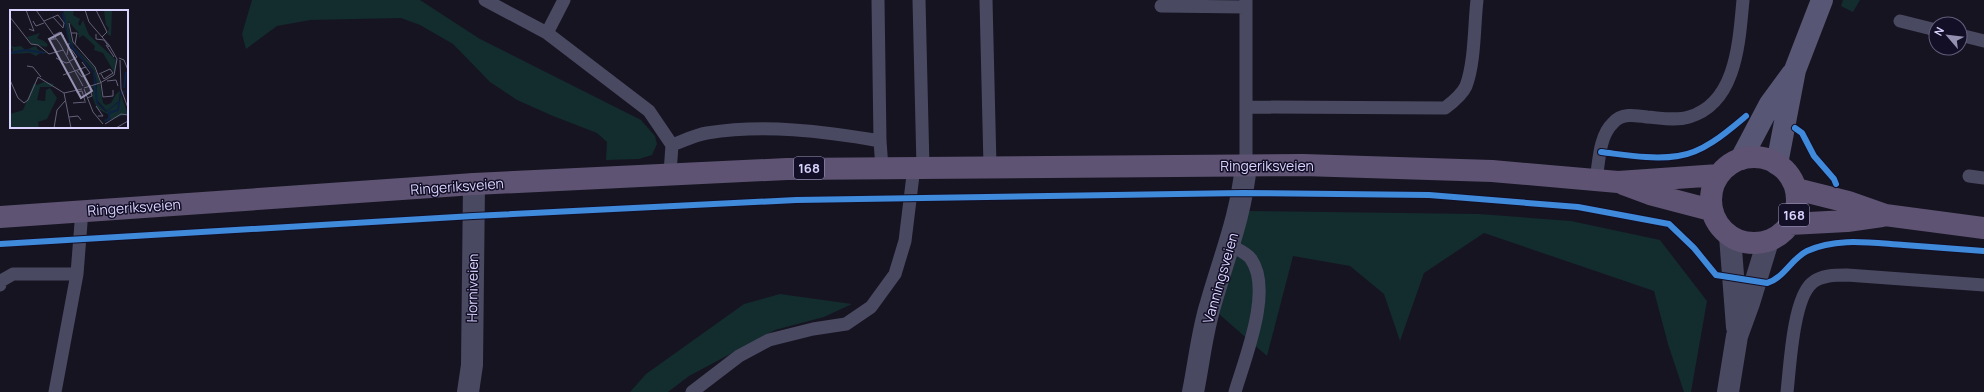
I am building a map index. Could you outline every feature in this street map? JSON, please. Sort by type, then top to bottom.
[{"type":"main road","name":"168","points":[[1760,157],[1778,164],[1792,179],[1796,189],[1796,207],[1790,224],[1784,231],[1768,241],[1748,243],[1730,236],[1715,220],[1711,210],[1710,197],[1713,185],[1719,175],[1725,168],[1741,159],[1760,157]]},
{"type":"main road","name":"Ringeriksveien","points":[[0,217],[82,210],[474,184],[670,173],[787,169],[990,166],[1246,165],[1446,168],[1618,182],[1719,175]]},
{"type":"main road","name":"Ringeriksveien","points":[[1618,182],[1650,194],[1711,210]]},
{"type":"main road","name":"168","points":[[1796,189],[1848,202],[1885,216],[1984,228]]},
{"type":"main road","name":"168","points":[[1790,224],[1847,221],[1885,216]]},
{"type":"street","points":[[1778,164],[1795,70],[1822,0]]},
{"type":"street","points":[[1741,159],[1770,104],[1795,70]]},
{"type":"street","name":"Vanningsveien","points":[[1193,392],[1210,304],[1230,245],[1243,193],[1246,165]]},
{"type":"street","name":"Horniveien","points":[[468,392],[472,365],[474,184]]},
{"type":"street","points":[[1730,236],[1737,336]]},
{"type":"street","points":[[1728,392],[1737,336],[1768,241]]},
{"type":"lane","points":[[485,0],[547,33],[649,111],[672,145],[670,173]]},
{"type":"lane","points":[[547,33],[564,0]]},
{"type":"lane","points":[[878,0],[880,141],[882,168]]},
{"type":"lane","points":[[692,392],[739,356],[770,340],[813,329],[846,324],[870,307],[895,274],[905,242],[919,167],[919,0]]},
{"type":"lane","points":[[986,0],[990,166]]},
{"type":"lane","points":[[1246,106],[1445,108],[1456,100],[1466,87],[1471,66],[1477,0]]},
{"type":"lane","points":[[1596,180],[1605,132],[1613,122],[1621,116],[1670,119],[1690,117],[1709,107],[1727,86],[1739,43],[1743,0]]},
{"type":"lane","points":[[1161,6],[1246,3],[1246,165]]},
{"type":"lane","points":[[1900,21],[1928,28]]},
{"type":"lane","points":[[1968,37],[1984,41]]},
{"type":"lane","points":[[672,145],[706,133],[778,129],[850,136],[880,141]]},
{"type":"lane","points":[[1969,176],[1984,178]]},
{"type":"lane","points":[[55,392],[78,274],[82,210]]},
{"type":"lane","points":[[1230,245],[1251,258],[1259,280],[1259,305],[1235,392]]},
{"type":"lane","points":[[0,285],[1,281],[13,274],[78,274]]},
{"type":"lane","points":[[1787,392],[1798,311],[1805,290],[1813,282],[1829,275],[1847,275],[1984,285]]},
{"type":"green space","points":[[252,0],[420,0],[480,39],[641,120],[655,136],[657,144],[652,155],[639,159],[606,160],[607,142],[597,133],[517,100],[490,82],[453,44],[420,25],[401,18],[310,20],[277,26],[246,49],[242,34]]},
{"type":"green space","points":[[1843,0],[1860,0],[1853,12],[1841,6]]},
{"type":"green space","points":[[1248,211],[1479,214],[1571,221],[1660,240],[1707,301],[1691,392],[1684,392],[1668,344],[1654,291],[1484,233],[1424,273],[1400,341],[1384,294],[1350,266],[1293,256],[1267,356],[1219,314]]},
{"type":"green space","points":[[780,294],[852,304],[824,317],[775,330],[689,376],[668,392],[630,392],[646,374],[744,304]]},
{"type":"cycle path","points":[[1601,152],[1649,157],[1669,157],[1687,154],[1696,151],[1714,141],[1746,116]]},
{"type":"cycle path","points":[[1795,128],[1802,133],[1814,156],[1834,179],[1836,184]]},
{"type":"cycle path","points":[[0,244],[473,216],[796,200],[1243,193],[1429,195],[1578,207],[1669,224],[1694,248],[1716,275],[1767,283],[1773,281],[1783,273],[1801,254],[1818,247],[1842,242],[1867,242],[1984,251]]}]
